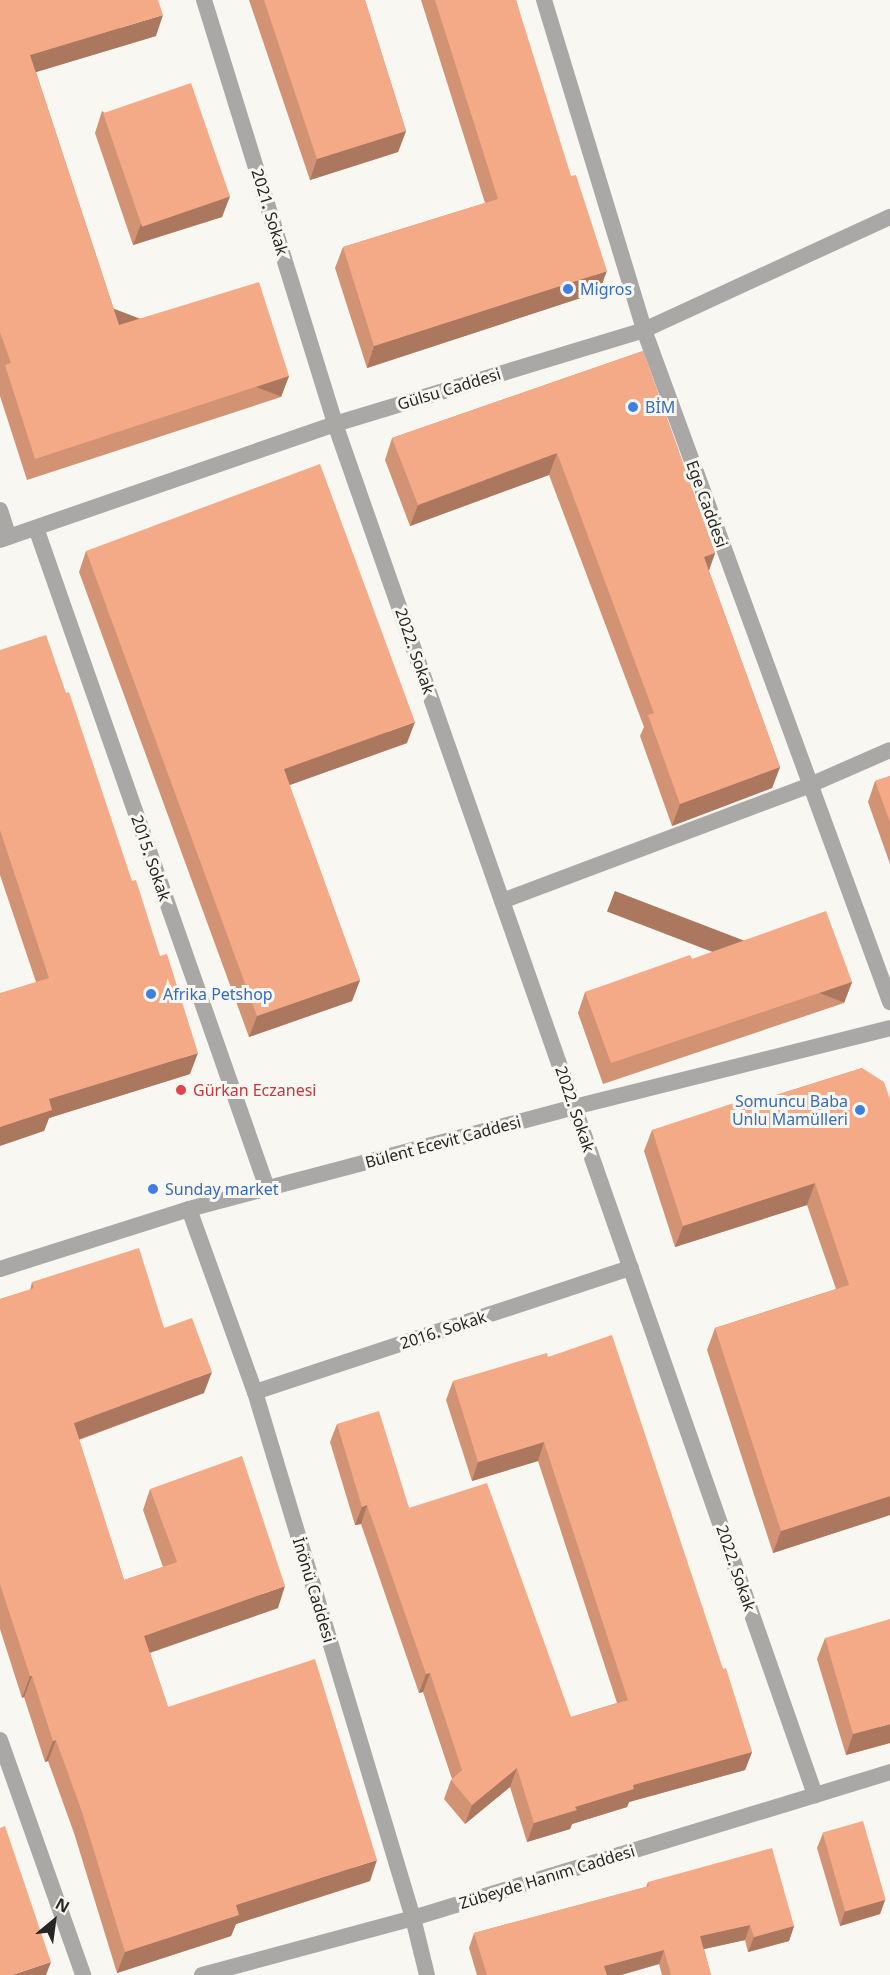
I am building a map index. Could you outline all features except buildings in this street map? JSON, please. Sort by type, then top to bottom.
[{"type":"street","name":"2021. Sokak","points":[[204,0],[335,424]]},
{"type":"street","name":"Ege Caddesi","points":[[544,0],[644,330],[890,1002]]},
{"type":"street","name":"Gülsu Caddesi","points":[[4,538],[335,424],[644,330],[890,217]]},
{"type":"street","name":"2022. Sokak","points":[[335,424],[815,1795]]},
{"type":"street","points":[[0,510],[4,538]]},
{"type":"street","name":"2015. Sokak","points":[[36,528],[267,1188]]},
{"type":"street","points":[[502,901],[810,785],[890,750]]},
{"type":"street","name":"Bülent Ecevit Caddesi","points":[[0,1269],[189,1209],[574,1107],[890,1028]]},
{"type":"street","name":"İnönü Caddesi","points":[[189,1209],[255,1392],[413,1918],[427,1975]]},
{"type":"street","name":"2016. Sokak","points":[[255,1392],[631,1268]]},
{"type":"street","points":[[0,1740],[83,1975]]},
{"type":"street","name":"Zübeyde Hanım Caddesi","points":[[202,1975],[413,1918],[890,1772]]},
{"type":"place","name":"Migros","points":[[568,289]]},
{"type":"place","name":"BİM","points":[[633,407]]},
{"type":"place","name":"Afrika Petshop","points":[[151,994]]},
{"type":"place","name":"Gürkan Eczanesi","points":[[181,1090]]},
{"type":"place","name":"Somuncu Baba Unlu Mamülleri","points":[[860,1110]]},
{"type":"place","name":"Sunday market","points":[[153,1189]]}]
